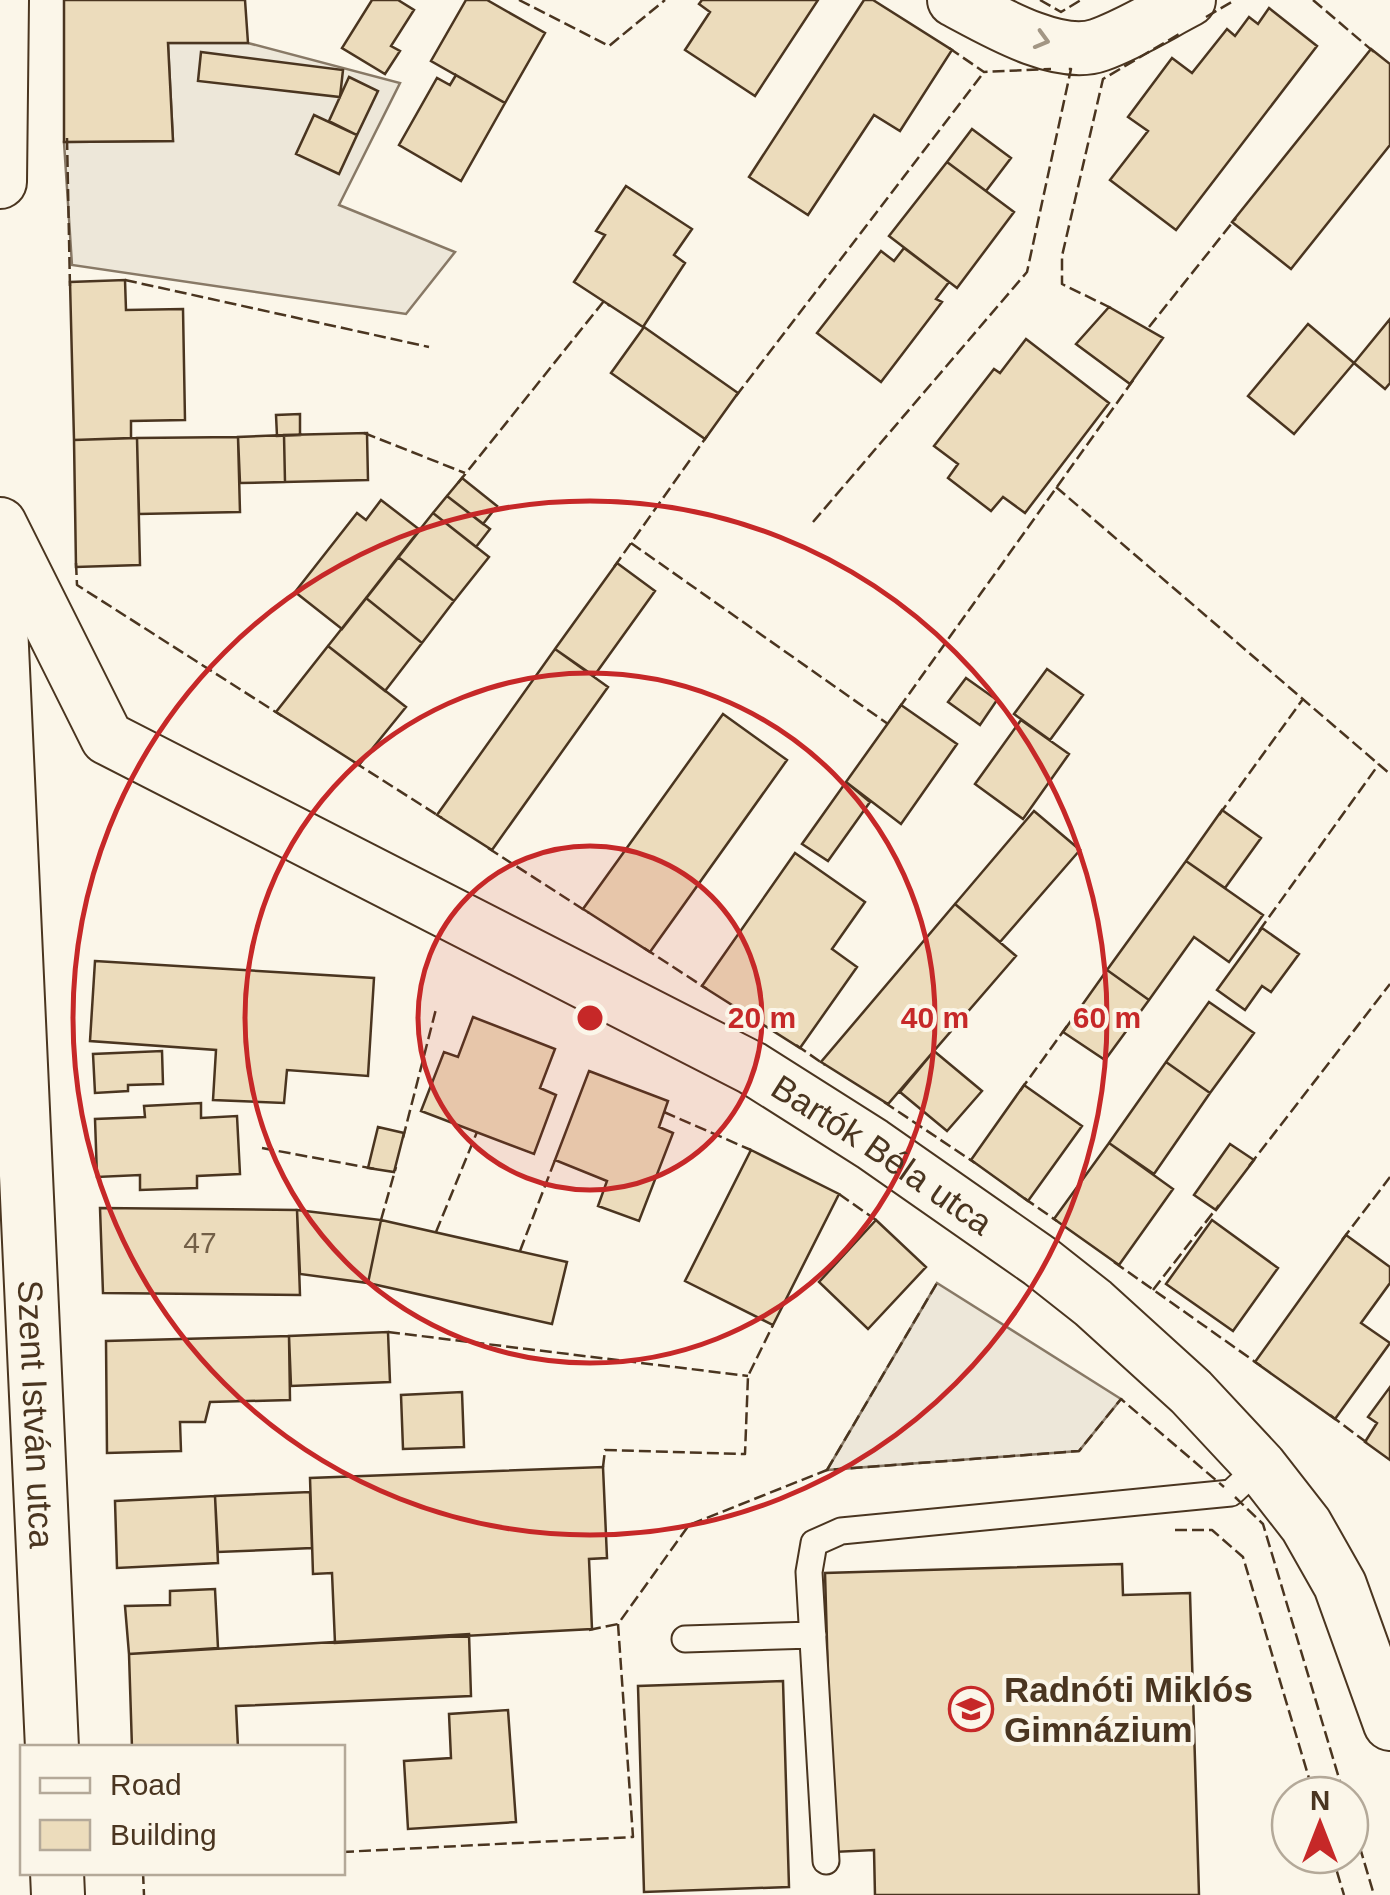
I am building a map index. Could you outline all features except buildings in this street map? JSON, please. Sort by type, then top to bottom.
[{"type":"street","points":[[0,182],[2,0]]},
{"type":"street","points":[[954,0],[1004,28],[1052,45],[1095,46],[1189,0]]},
{"type":"street","name":"Bartók Béla utca","points":[[0,524],[107,738],[752,1068],[888,1154],[1067,1282],[1191,1392],[1260,1466],[1306,1525],[1377,1653],[1390,1724]]},
{"type":"street","name":"Szent István utca","points":[[0,603],[52,1745]]},
{"type":"lane","points":[[826,1861],[810,1572],[814,1543],[840,1531],[1231,1493],[1260,1466]]},
{"type":"lane","points":[[685,1639],[814,1635]]},
{"type":"shaded area","points":[[168,43],[248,43],[400,83],[339,205],[455,252],[406,314],[72,265],[64,142],[173,141]]},
{"type":"shaded area","points":[[937,1283],[1121,1399],[1079,1451],[827,1470]]},
{"type":"fence","points":[[519,0],[609,46],[665,0]]},
{"type":"fence","points":[[1040,0],[1061,12],[1081,0]]},
{"type":"fence","points":[[1206,17],[1235,0]]},
{"type":"fence","points":[[1313,0],[1374,52]]},
{"type":"fence","points":[[1111,308],[1062,284],[1062,256],[1103,79],[1181,33]]},
{"type":"fence","points":[[949,48],[984,72],[1051,69]]},
{"type":"fence","points":[[813,522],[1027,272],[1071,69],[1066,69]]},
{"type":"fence","points":[[736,396],[984,72]]},
{"type":"fence","points":[[67,138],[70,288]]},
{"type":"fence","points":[[1149,327],[1236,218]]},
{"type":"fence","points":[[125,280],[429,347]]},
{"type":"fence","points":[[458,483],[604,301],[610,306]]},
{"type":"fence","points":[[899,708],[1134,379]]},
{"type":"fence","points":[[364,433],[465,473]]},
{"type":"fence","points":[[614,567],[707,436]]},
{"type":"fence","points":[[1056,487],[1390,774]]},
{"type":"fence","points":[[631,543],[888,724]]},
{"type":"fence","points":[[76,563],[77,585],[282,716]]},
{"type":"fence","points":[[1219,815],[1303,699]]},
{"type":"fence","points":[[354,762],[442,818]]},
{"type":"fence","points":[[1259,931],[1379,764]]},
{"type":"fence","points":[[488,848],[589,913]]},
{"type":"fence","points":[[644,948],[707,989]]},
{"type":"fence","points":[[1249,1166],[1390,984]]},
{"type":"fence","points":[[403,1138],[436,1009]]},
{"type":"fence","points":[[1020,1091],[1067,1026]]},
{"type":"fence","points":[[796,1045],[825,1065]]},
{"type":"fence","points":[[884,1102],[975,1163]]},
{"type":"fence","points":[[664,1112],[751,1150]]},
{"type":"fence","points":[[436,1232],[477,1132]]},
{"type":"fence","points":[[262,1148],[375,1169]]},
{"type":"fence","points":[[520,1251],[555,1160]]},
{"type":"fence","points":[[381,1220],[396,1167]]},
{"type":"fence","points":[[1342,1240],[1390,1177]]},
{"type":"fence","points":[[839,1194],[876,1220]]},
{"type":"fence","points":[[1024,1198],[1057,1221]]},
{"type":"fence","points":[[1153,1290],[1219,1205]]},
{"type":"fence","points":[[1114,1262],[1261,1366]]},
{"type":"fence","points":[[827,1470],[937,1283]]},
{"type":"fence","points":[[603,1467],[605,1450],[745,1454],[748,1376],[773,1325]]},
{"type":"fence","points":[[388,1332],[748,1376]]},
{"type":"fence","points":[[345,1852],[633,1837],[618,1624],[689,1525],[827,1470],[1079,1451],[1121,1399],[1224,1487]]},
{"type":"fence","points":[[1330,1415],[1370,1445]]},
{"type":"fence","points":[[1235,1497],[1263,1524],[1338,1775]]},
{"type":"fence","points":[[1175,1530],[1212,1530],[1243,1557],[1308,1775]]},
{"type":"fence","points":[[589,1630],[618,1624]]},
{"type":"fence","points":[[143,1875],[144,1895]]},
{"type":"fence","points":[[1338,1875],[1344,1895]]},
{"type":"fence","points":[[1368,1875],[1374,1895]]},
{"type":"place","name":"Radnóti Miklós Gimnázium","points":[[971,1709]]}]
